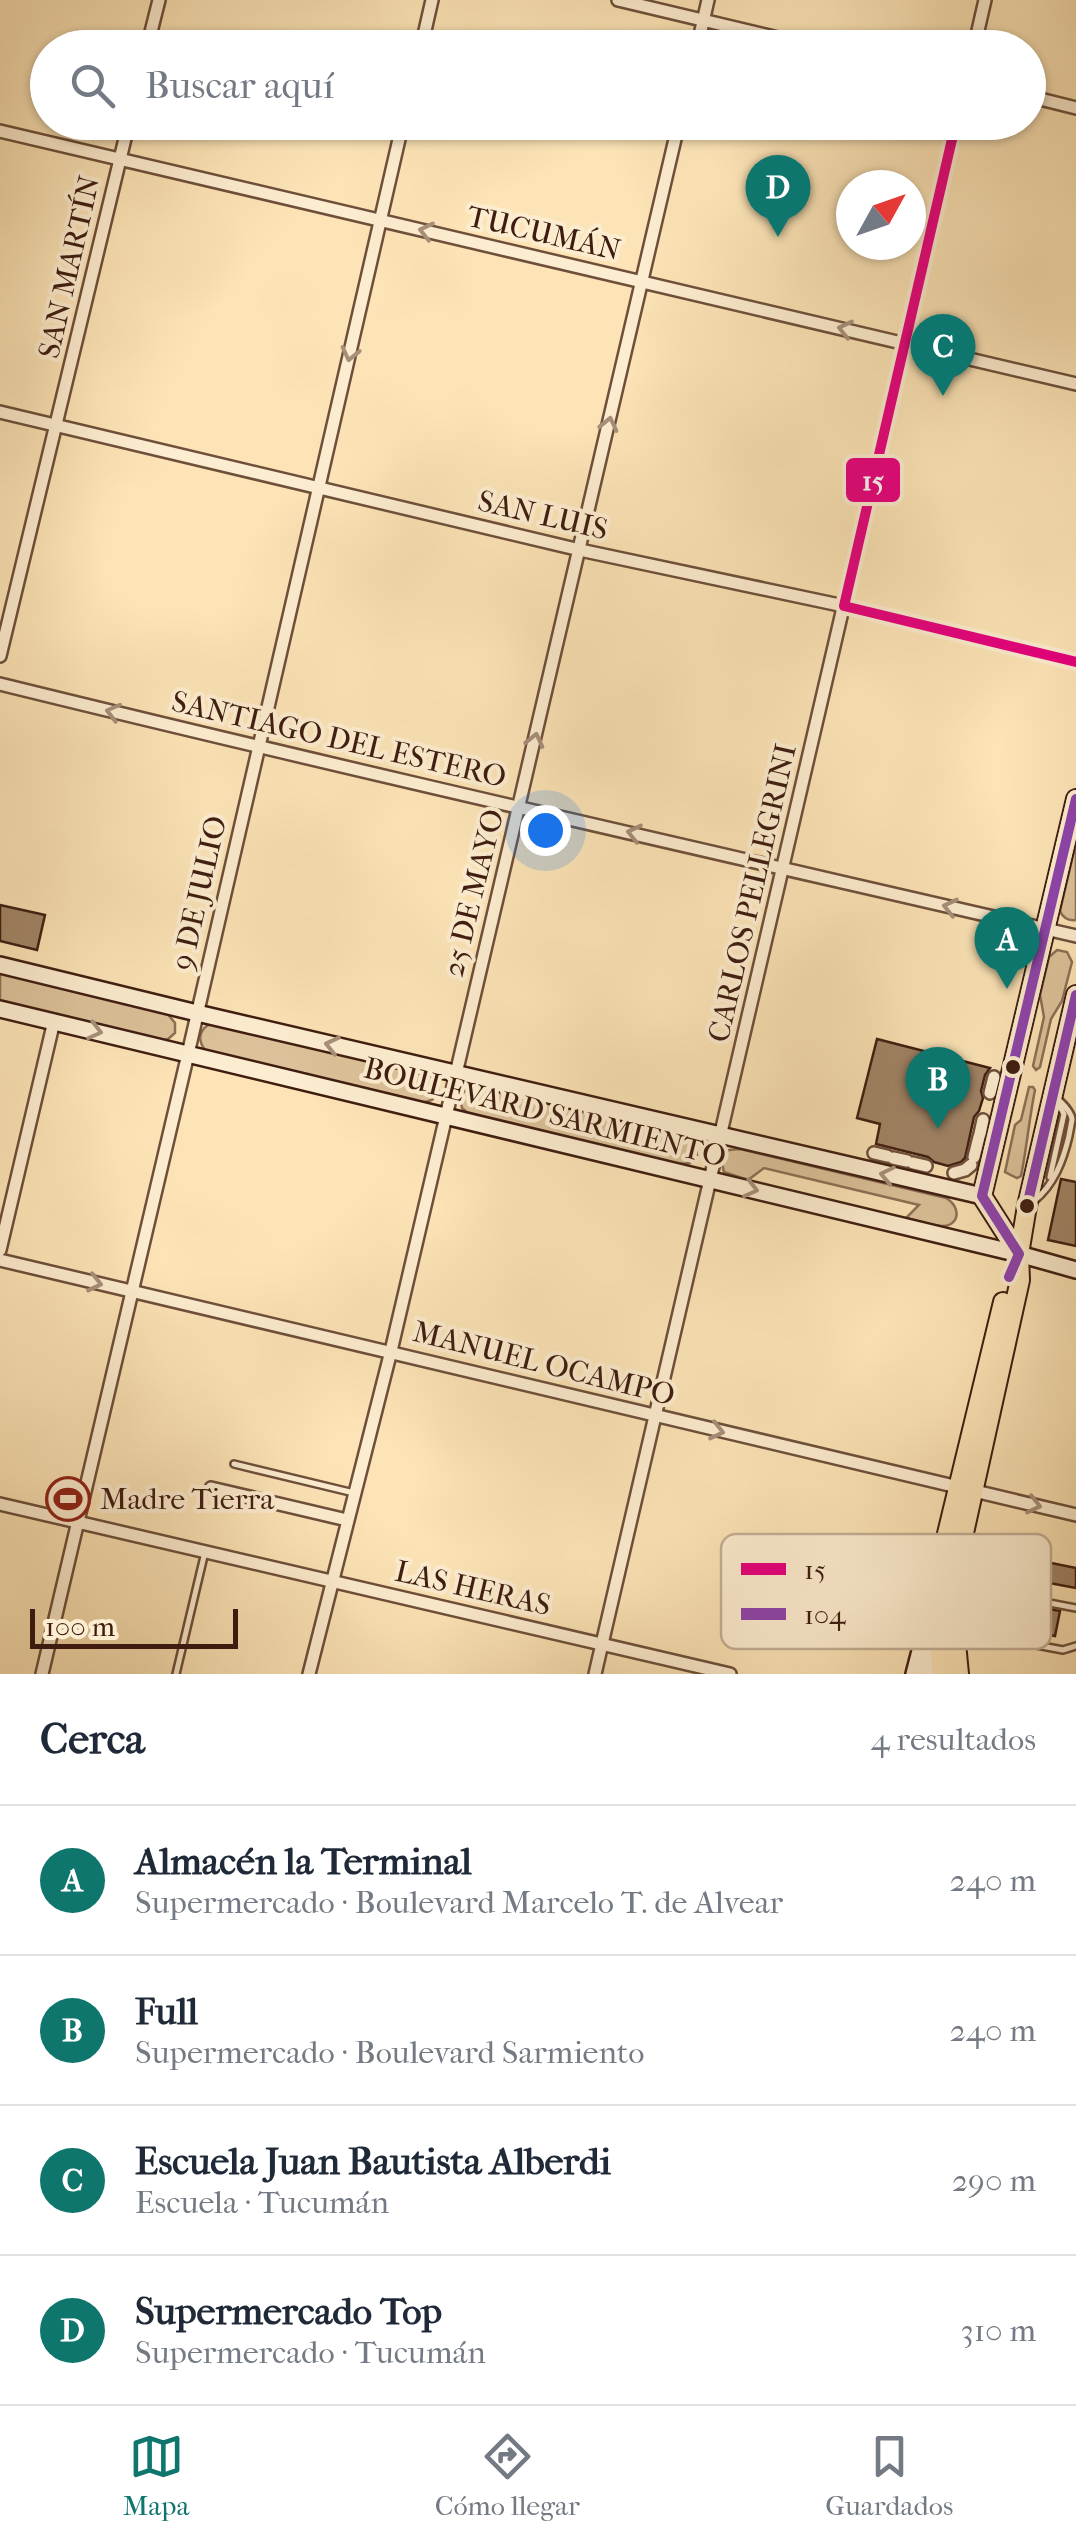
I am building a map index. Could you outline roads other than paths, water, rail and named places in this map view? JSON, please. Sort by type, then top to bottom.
[{"type":"main road","points":[[1020,1254],[982,1196],[1076,799]]},
{"type":"main road","name":"BOULEVARD SARMIENTO","points":[[0,965],[982,1196]]},
{"type":"main road","points":[[957,1534],[1008,1277],[1020,1254],[1027,1206],[1076,995]]},
{"type":"main road","name":"BOULEVARD SARMIENTO","points":[[0,1008],[1076,1270]]},
{"type":"main road","points":[[914,1674],[923,1649]]},
{"type":"main road","points":[[929,1674],[939,1649]]},
{"type":"main road","points":[[942,1674],[944,1649]]},
{"type":"main road","points":[[951,1649],[959,1674]]},
{"type":"street","points":[[152,30],[159,0]]},
{"type":"street","points":[[425,30],[432,0]]},
{"type":"street","points":[[618,0],[745,30]]},
{"type":"street","points":[[701,30],[708,0]]},
{"type":"street","points":[[978,30],[985,0]]},
{"type":"street","points":[[1046,100],[1076,108]]},
{"type":"street","name":"TUCUMÁN","points":[[0,131],[30,138]]},
{"type":"street","name":"TUCUMÁN","points":[[39,140],[1076,384]]},
{"type":"street","name":"SAN MARTÍN","points":[[0,656],[125,140]]},
{"type":"street","name":"9 DE JULIO","points":[[42,1674],[399,140]]},
{"type":"street","name":"25 DE MAYO","points":[[309,1674],[390,1352],[675,140]]},
{"type":"street","name":"CARLOS PELLEGRINI","points":[[594,1674],[952,140]]},
{"type":"street","name":"SAN LUIS","points":[[0,412],[580,550],[844,606],[1076,662]]},
{"type":"street","name":"SANTIAGO DEL ESTERO","points":[[0,684],[258,748],[1076,936]]},
{"type":"street","points":[[0,1250],[54,1022]]},
{"type":"street","points":[[990,1093],[994,1076]]},
{"type":"street","points":[[954,1172],[965,1170],[972,1161],[984,1120]]},
{"type":"street","points":[[885,1156],[915,1163]]},
{"type":"street","name":"MANUEL OCAMPO","points":[[0,1260],[1076,1515]]},
{"type":"street","points":[[211,1488],[347,1520]]},
{"type":"street","name":"LAS HERAS","points":[[0,1504],[730,1674]]},
{"type":"lane","points":[[1027,1206],[1044,1193],[1049,1182],[1064,1114],[1053,1094]]},
{"type":"lane","points":[[1049,1182],[1062,1166],[1072,1120],[1067,1108],[1053,1094]]},
{"type":"lane","points":[[1036,1166],[1054,1155]]},
{"type":"lane","points":[[234,1464],[354,1493]]},
{"type":"lane","points":[[176,1674],[205,1552]]},
{"type":"lane","points":[[1051,1603],[1076,1608]]},
{"type":"lane","points":[[1051,1648],[1063,1650],[1076,1646]]},
{"type":"place","name":"Supermercado Top","points":[[778,237]]},
{"type":"place","name":"Escuela Juan Bautista Alberdi","points":[[943,396]]},
{"type":"place","name":"Almacén la Terminal","points":[[1007,989]]},
{"type":"place","name":"Full","points":[[938,1129]]},
{"type":"place","name":"Madre Tierra","points":[[68,1499]]}]
